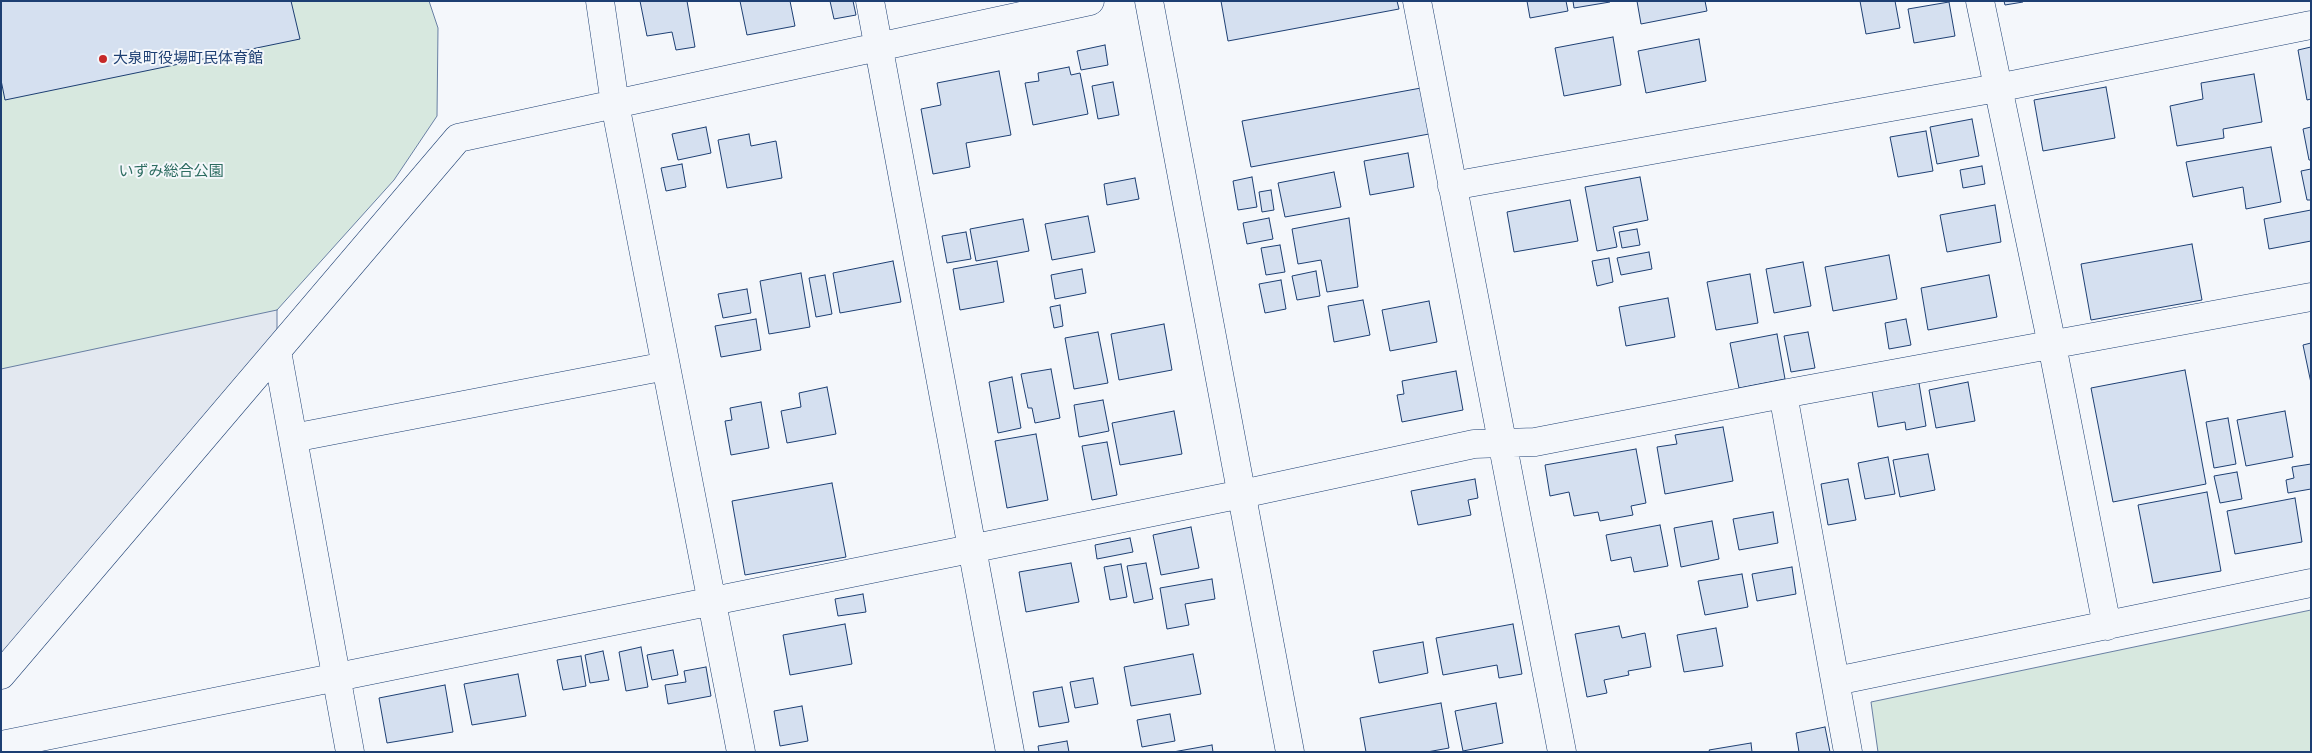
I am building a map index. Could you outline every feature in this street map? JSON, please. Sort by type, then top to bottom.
[{"type":"street","points":[[600,1],[615,104],[741,752]]},
{"type":"street","points":[[870,1],[1010,752]]},
{"type":"street","points":[[1,675],[421,179],[458,138],[1090,1]]},
{"type":"street","points":[[1149,1],[1290,752]]},
{"type":"street","points":[[1417,1],[1562,752]]},
{"type":"street","points":[[1980,1],[2052,345],[2107,626]]},
{"type":"street","points":[[1452,186],[1997,88],[2311,25]]},
{"type":"street","points":[[1,746],[1242,494],[1474,444],[1535,442],[1783,394],[2311,297]]},
{"type":"street","points":[[277,351],[350,752]]},
{"type":"street","points":[[293,438],[666,366]]},
{"type":"street","points":[[1783,394],[1848,752]]},
{"type":"street","points":[[1836,681],[2311,583]]},
{"type":"green space","name":"いずみ総合公園","points":[[1,1],[429,1],[438,28],[437,116],[394,180],[277,310],[1,642]]},
{"type":"green space","points":[[2311,610],[2311,752],[1878,752],[1871,702]]},
{"type":"shaded area","points":[[277,310],[277,351],[1,675],[1,369]]},
{"type":"building","name":"大泉町役場町民体育館","points":[[1,1],[291,1],[300,39],[5,100],[1,80]]},
{"type":"building","points":[[640,1],[687,1],[695,47],[676,50],[672,32],[647,36]]},
{"type":"building","points":[[740,1],[790,1],[795,26],[747,35]]},
{"type":"building","points":[[830,1],[853,1],[856,15],[834,19]]},
{"type":"building","points":[[1221,1],[1397,1],[1399,9],[1228,41]]},
{"type":"building","points":[[1527,1],[1566,1],[1568,11],[1530,18]]},
{"type":"building","points":[[1573,1],[1610,1],[1610,2],[1574,8]]},
{"type":"building","points":[[1637,1],[1705,1],[1707,11],[1641,24]]},
{"type":"building","points":[[1860,1],[1895,1],[1900,28],[1866,34]]},
{"type":"building","points":[[2004,1],[2023,1],[2023,2],[2005,5]]},
{"type":"building","points":[[1949,2],[1955,36],[1914,43],[1908,9]]},
{"type":"building","points":[[1613,37],[1621,85],[1564,96],[1555,48]]},
{"type":"building","points":[[1699,39],[1706,81],[1646,93],[1638,51]]},
{"type":"building","points":[[1105,45],[1108,65],[1081,70],[1077,51]]},
{"type":"building","points":[[2311,47],[2311,99],[2307,100],[2298,50]]},
{"type":"building","points":[[1069,67],[1071,75],[1080,73],[1088,114],[1033,125],[1025,83],[1039,81],[1038,73]]},
{"type":"building","points":[[999,71],[1011,135],[966,143],[970,167],[933,174],[921,109],[941,105],[937,83]]},
{"type":"building","points":[[2254,74],[2262,122],[2223,129],[2224,138],[2177,146],[2170,106],[2203,99],[2201,83]]},
{"type":"building","points":[[1113,82],[1119,115],[1098,119],[1092,86]]},
{"type":"building","points":[[2106,87],[2115,138],[2043,151],[2034,100]]},
{"type":"building","points":[[1421,88],[1429,134],[1251,167],[1242,121]]},
{"type":"building","points":[[1972,119],[1979,156],[1937,164],[1930,127]]},
{"type":"building","points":[[706,127],[711,153],[678,160],[672,134]]},
{"type":"building","points":[[2311,127],[2311,160],[2309,160],[2303,129]]},
{"type":"building","points":[[1926,131],[1933,171],[1898,177],[1890,137]]},
{"type":"building","points":[[749,134],[751,146],[776,141],[782,178],[727,188],[718,140]]},
{"type":"building","points":[[2271,147],[2281,202],[2246,209],[2243,187],[2193,197],[2186,162]]},
{"type":"building","points":[[1408,153],[1414,187],[1370,195],[1364,161]]},
{"type":"building","points":[[682,164],[686,187],[666,191],[661,168]]},
{"type":"building","points":[[1982,166],[1985,184],[1963,188],[1960,170]]},
{"type":"building","points":[[2311,169],[2311,200],[2307,200],[2301,171]]},
{"type":"building","points":[[1334,172],[1341,207],[1285,217],[1278,183]]},
{"type":"building","points":[[1252,177],[1257,207],[1238,210],[1233,181]]},
{"type":"building","points":[[1640,177],[1648,220],[1613,227],[1617,247],[1597,251],[1585,187]]},
{"type":"building","points":[[1135,178],[1139,199],[1107,205],[1104,184]]},
{"type":"building","points":[[1271,190],[1274,210],[1262,212],[1259,192]]},
{"type":"building","points":[[1570,200],[1578,241],[1514,252],[1507,212]]},
{"type":"building","points":[[1995,205],[2001,242],[1947,252],[1940,215]]},
{"type":"building","points":[[2311,210],[2311,241],[2269,249],[2264,219]]},
{"type":"building","points":[[1088,216],[1095,252],[1052,260],[1045,224]]},
{"type":"building","points":[[1269,218],[1273,239],[1247,244],[1243,223]]},
{"type":"building","points":[[1349,218],[1358,287],[1327,292],[1321,260],[1298,264],[1292,229]]},
{"type":"building","points":[[1023,219],[1029,251],[976,261],[970,229]]},
{"type":"building","points":[[1637,229],[1640,245],[1622,248],[1619,232]]},
{"type":"building","points":[[966,232],[971,259],[947,263],[942,236]]},
{"type":"building","points":[[2192,244],[2202,300],[2091,320],[2081,264]]},
{"type":"building","points":[[1280,245],[1285,272],[1266,275],[1261,248]]},
{"type":"building","points":[[1649,252],[1652,269],[1621,275],[1617,258]]},
{"type":"building","points":[[1889,255],[1897,299],[1833,311],[1825,267]]},
{"type":"building","points":[[1609,258],[1613,282],[1597,286],[1592,261]]},
{"type":"building","points":[[893,261],[901,302],[840,313],[833,273]]},
{"type":"building","points":[[997,261],[1004,302],[960,310],[953,269]]},
{"type":"building","points":[[1803,262],[1811,306],[1774,313],[1766,269]]},
{"type":"building","points":[[1082,269],[1086,293],[1055,299],[1051,275]]},
{"type":"building","points":[[1316,271],[1320,296],[1297,300],[1292,276]]},
{"type":"building","points":[[801,273],[810,327],[769,334],[760,281]]},
{"type":"building","points":[[1750,274],[1758,323],[1716,330],[1707,282]]},
{"type":"building","points":[[825,275],[832,314],[816,317],[809,278]]},
{"type":"building","points":[[1989,275],[1997,317],[1928,330],[1921,288]]},
{"type":"building","points":[[1281,280],[1286,309],[1265,313],[1259,284]]},
{"type":"building","points":[[747,289],[751,313],[723,318],[718,294]]},
{"type":"building","points":[[1668,298],[1675,337],[1626,346],[1619,307]]},
{"type":"building","points":[[1363,300],[1370,335],[1334,342],[1328,306]]},
{"type":"building","points":[[1429,301],[1437,342],[1390,351],[1382,310]]},
{"type":"building","points":[[1060,305],[1063,326],[1054,328],[1050,307]]},
{"type":"building","points":[[756,319],[761,350],[721,357],[715,326]]},
{"type":"building","points":[[1906,319],[1911,345],[1889,349],[1885,323]]},
{"type":"building","points":[[1164,324],[1172,370],[1119,380],[1111,334]]},
{"type":"building","points":[[1098,332],[1108,383],[1074,389],[1065,338]]},
{"type":"building","points":[[1808,332],[1815,368],[1791,372],[1784,336]]},
{"type":"building","points":[[1777,334],[1785,379],[1739,388],[1730,343]]},
{"type":"building","points":[[2311,343],[2311,383],[2303,345]]},
{"type":"building","points":[[1051,369],[1060,418],[1035,423],[1032,408],[1028,408],[1021,374]]},
{"type":"building","points":[[2185,370],[2206,484],[2113,502],[2091,388]]},
{"type":"building","points":[[1456,371],[1463,410],[1402,422],[1397,395],[1404,394],[1402,381]]},
{"type":"building","points":[[1012,377],[1021,428],[998,433],[989,382]]},
{"type":"building","points":[[1968,382],[1975,421],[1936,428],[1929,390]]},
{"type":"building","points":[[1919,383],[1926,426],[1906,430],[1905,422],[1878,427],[1872,391]]},
{"type":"building","points":[[827,387],[836,434],[787,443],[781,411],[801,407],[799,393]]},
{"type":"building","points":[[1103,400],[1109,431],[1079,437],[1074,405]]},
{"type":"building","points":[[761,402],[769,448],[731,455],[725,421],[732,420],[730,408]]},
{"type":"building","points":[[1174,411],[1182,454],[1120,465],[1112,423]]},
{"type":"building","points":[[2285,411],[2293,457],[2246,466],[2237,420]]},
{"type":"building","points":[[2228,418],[2236,464],[2214,468],[2206,422]]},
{"type":"building","points":[[1723,427],[1733,481],[1665,494],[1657,447],[1677,444],[1675,435]]},
{"type":"building","points":[[1036,434],[1048,500],[1007,508],[995,441]]},
{"type":"building","points":[[1107,442],[1117,495],[1092,500],[1082,446]]},
{"type":"building","points":[[1636,449],[1646,503],[1631,506],[1633,515],[1600,521],[1598,512],[1574,516],[1569,492],[1550,496],[1545,465]]},
{"type":"building","points":[[1928,454],[1935,490],[1900,497],[1893,460]]},
{"type":"building","points":[[1888,457],[1895,494],[1865,499],[1858,463]]},
{"type":"building","points":[[2311,464],[2311,489],[2288,493],[2286,480],[2294,478],[2292,467]]},
{"type":"building","points":[[2237,472],[2242,499],[2220,503],[2214,476]]},
{"type":"building","points":[[1475,479],[1478,498],[1468,500],[1471,515],[1418,525],[1411,491]]},
{"type":"building","points":[[1848,479],[1856,520],[1828,525],[1821,484]]},
{"type":"building","points":[[832,483],[846,557],[745,575],[732,501]]},
{"type":"building","points":[[2207,492],[2221,571],[2153,583],[2138,505]]},
{"type":"building","points":[[2295,498],[2302,542],[2235,554],[2227,511]]},
{"type":"building","points":[[1773,512],[1778,543],[1739,550],[1733,519]]},
{"type":"building","points":[[1712,521],[1719,559],[1681,567],[1674,528]]},
{"type":"building","points":[[1660,525],[1668,566],[1634,572],[1631,557],[1611,561],[1606,535]]},
{"type":"building","points":[[1191,527],[1199,568],[1161,575],[1153,535]]},
{"type":"building","points":[[1130,538],[1133,552],[1097,559],[1095,545]]},
{"type":"building","points":[[1071,563],[1079,602],[1026,612],[1019,572]]},
{"type":"building","points":[[1146,563],[1153,599],[1134,603],[1127,566]]},
{"type":"building","points":[[1121,564],[1127,597],[1110,600],[1104,567]]},
{"type":"building","points":[[1792,567],[1796,594],[1757,601],[1752,574]]},
{"type":"building","points":[[1742,574],[1748,607],[1705,615],[1698,581]]},
{"type":"building","points":[[1212,579],[1215,599],[1185,604],[1189,625],[1167,629],[1160,588]]},
{"type":"building","points":[[863,594],[866,612],[838,616],[835,599]]},
{"type":"building","points":[[845,624],[852,664],[790,675],[783,635]]},
{"type":"building","points":[[1513,624],[1522,674],[1499,678],[1497,665],[1443,675],[1436,638]]},
{"type":"building","points":[[1619,626],[1622,638],[1645,633],[1651,667],[1628,671],[1629,675],[1604,680],[1607,693],[1587,697],[1575,634]]},
{"type":"building","points":[[1716,628],[1723,666],[1684,672],[1677,635]]},
{"type":"building","points":[[1423,642],[1428,673],[1379,683],[1373,651]]},
{"type":"building","points":[[641,647],[648,687],[626,691],[619,652]]},
{"type":"building","points":[[673,650],[678,675],[652,680],[647,655]]},
{"type":"building","points":[[603,651],[609,680],[590,683],[585,655]]},
{"type":"building","points":[[1193,654],[1201,694],[1131,706],[1124,667]]},
{"type":"building","points":[[581,656],[586,686],[563,690],[557,660]]},
{"type":"building","points":[[706,667],[711,696],[668,704],[665,685],[686,682],[684,671]]},
{"type":"building","points":[[518,674],[526,716],[472,725],[464,684]]},
{"type":"building","points":[[1093,678],[1098,704],[1075,708],[1070,682]]},
{"type":"building","points":[[445,685],[453,732],[387,743],[379,698]]},
{"type":"building","points":[[1062,687],[1069,722],[1039,727],[1033,692]]},
{"type":"building","points":[[1441,703],[1449,748],[1427,752],[1366,752],[1360,718]]},
{"type":"building","points":[[1496,703],[1503,743],[1463,751],[1455,711]]},
{"type":"building","points":[[802,706],[808,741],[780,746],[774,711]]},
{"type":"building","points":[[1170,714],[1175,741],[1142,747],[1137,720]]},
{"type":"building","points":[[1825,727],[1830,752],[1799,752],[1796,733]]},
{"type":"building","points":[[1067,741],[1069,752],[1039,752],[1038,746]]},
{"type":"building","points":[[1751,743],[1752,752],[1710,752],[1709,750]]},
{"type":"building","points":[[1212,745],[1213,752],[1173,752]]},
{"type":"place","name":"大泉町役場町民体育館","points":[[103,59]]}]
